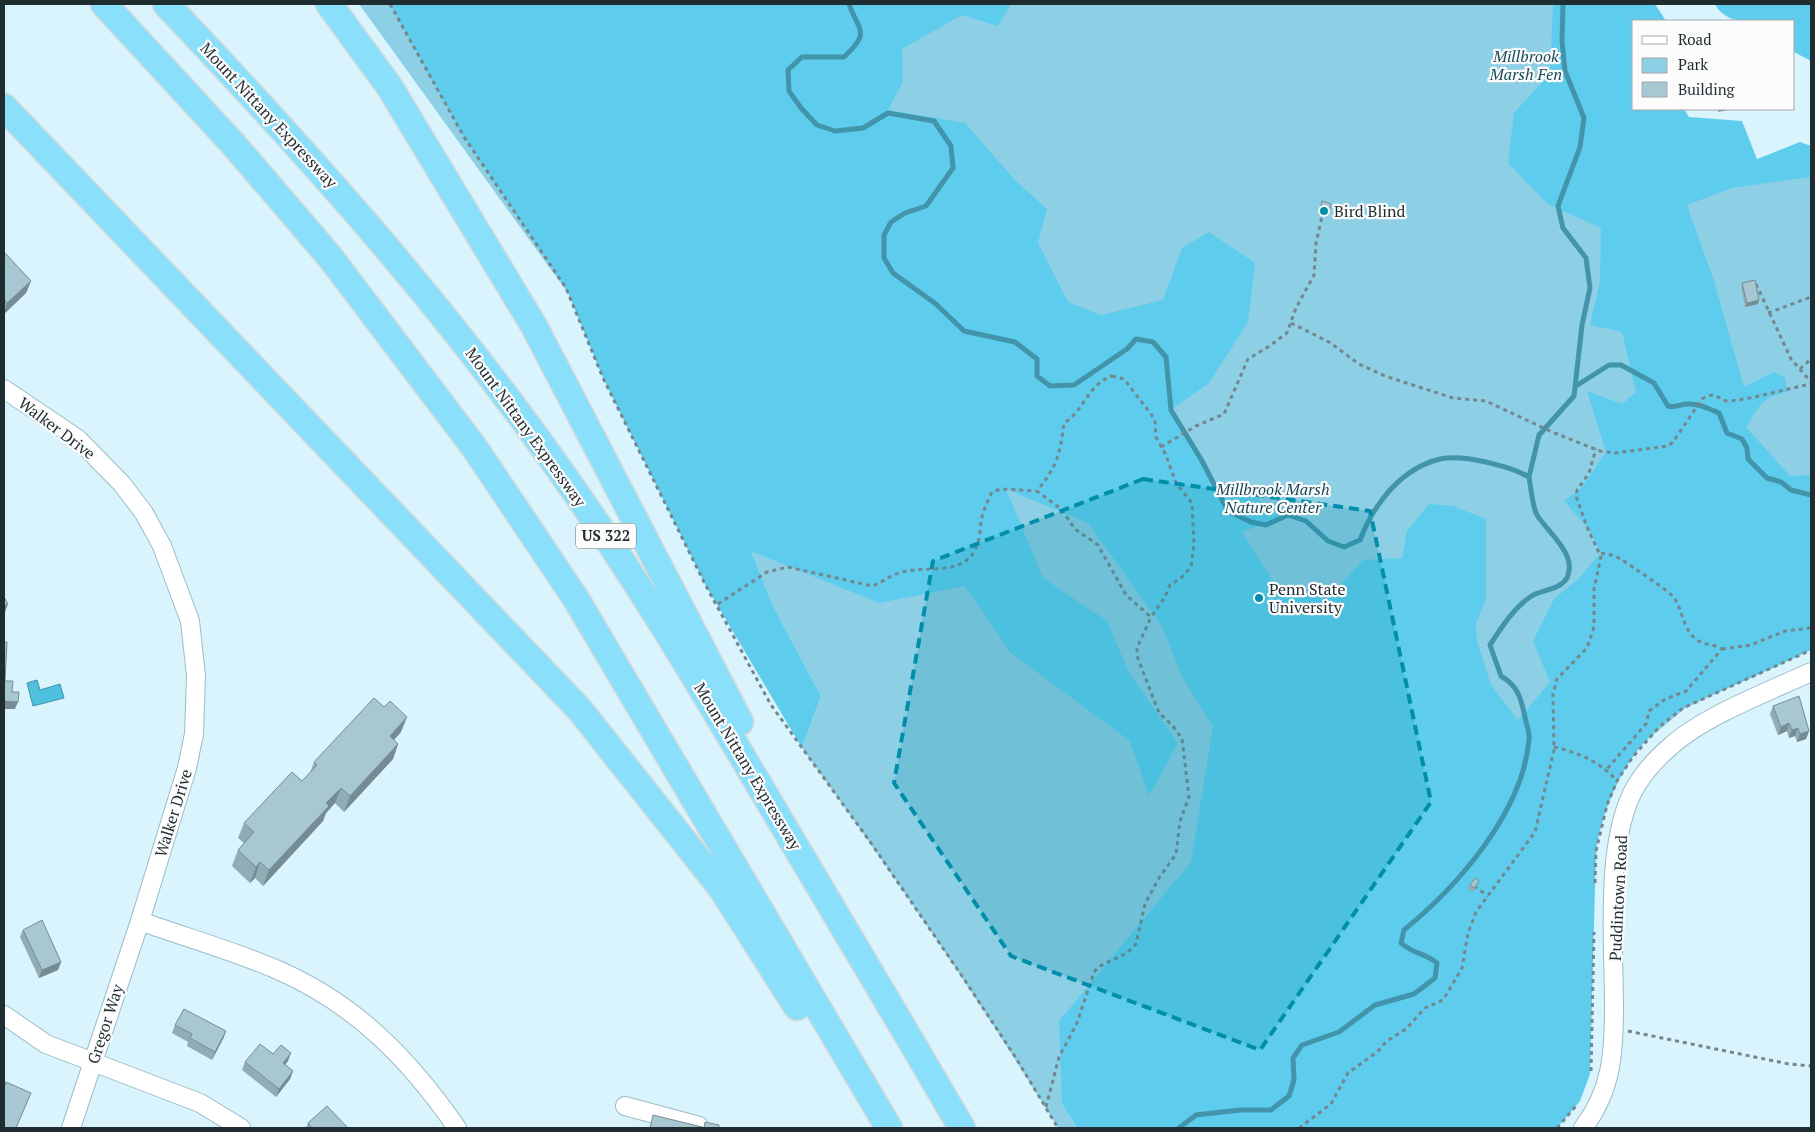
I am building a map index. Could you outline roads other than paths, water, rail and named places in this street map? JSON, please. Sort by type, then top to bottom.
[{"type":"highway","points":[[104,4],[234,145],[330,257],[474,447],[576,599],[889,1128]]},
{"type":"highway","name":"Mount Nittany Expressway","points":[[166,4],[284,128],[367,222],[444,316],[562,474],[652,608],[962,1128]]},
{"type":"highway","points":[[329,4],[389,86],[534,326],[741,724],[875,957],[937,1085]]},
{"type":"highway","points":[[4,107],[580,710],[722,889],[872,1128]]},
{"type":"street","name":"Walker Drive","points":[[4,389],[78,440],[122,484],[144,513],[162,546],[190,621],[196,676],[194,734],[187,768],[140,921]]},
{"type":"street","name":"Puddintown Road","points":[[1583,1128],[1600,1103],[1609,1076],[1614,1021],[1616,856],[1625,811],[1636,786],[1671,745],[1695,729],[1811,672]]},
{"type":"street","name":"Gregor Way","points":[[71,1128],[140,921]]},
{"type":"street","points":[[140,921],[281,971],[342,1006],[393,1048],[428,1086],[457,1128]]},
{"type":"street","points":[[4,1014],[46,1044],[200,1104],[241,1128]]},
{"type":"street","points":[[625,1106],[699,1126]]},
{"type":"waterway","points":[[849,4],[859,26],[860,37],[858,42],[844,57],[802,57],[788,70],[789,91],[801,108],[817,125],[835,131],[863,128],[888,113],[934,121],[951,146],[953,168],[926,206],[905,213],[891,222],[884,235],[884,258],[893,273],[936,304],[964,331],[1015,342],[1037,359],[1037,376],[1050,386],[1074,385],[1127,349],[1136,339],[1153,342],[1166,357],[1171,410],[1202,461],[1228,511],[1251,522],[1266,525],[1288,515],[1306,521],[1328,541],[1344,547],[1360,540],[1381,501],[1390,490],[1413,471],[1440,459],[1469,459],[1508,468],[1529,477],[1535,511],[1561,545],[1568,559],[1569,573],[1564,582],[1555,588],[1534,594],[1518,607],[1490,645],[1501,676],[1515,688],[1520,698],[1529,739],[1524,766],[1515,793],[1485,845],[1445,892],[1404,930],[1401,943],[1437,963],[1435,978],[1414,994],[1375,1005],[1339,1032],[1302,1045],[1293,1058],[1294,1080],[1289,1096],[1271,1110],[1240,1110],[1196,1115],[1179,1128]]},
{"type":"waterway","points":[[1529,477],[1539,435],[1574,396],[1582,325],[1590,288],[1586,258],[1563,228],[1558,206],[1580,147],[1584,118],[1565,71],[1562,41],[1563,4]]},
{"type":"waterway","points":[[1576,386],[1609,365],[1621,365],[1654,383],[1668,406],[1696,404],[1719,413],[1727,433],[1742,439],[1747,448],[1748,459],[1767,478],[1781,482],[1791,490],[1811,495]]},
{"type":"place","name":"Bird Blind","points":[[1324,211]]},
{"type":"place","name":"Penn State University","points":[[1259,598]]},
{"type":"park label","name":"Millbrook Marsh Fen","points":[[1526,65]]},
{"type":"park label","name":"Millbrook Marsh Nature Center","points":[[1273,498]]}]
